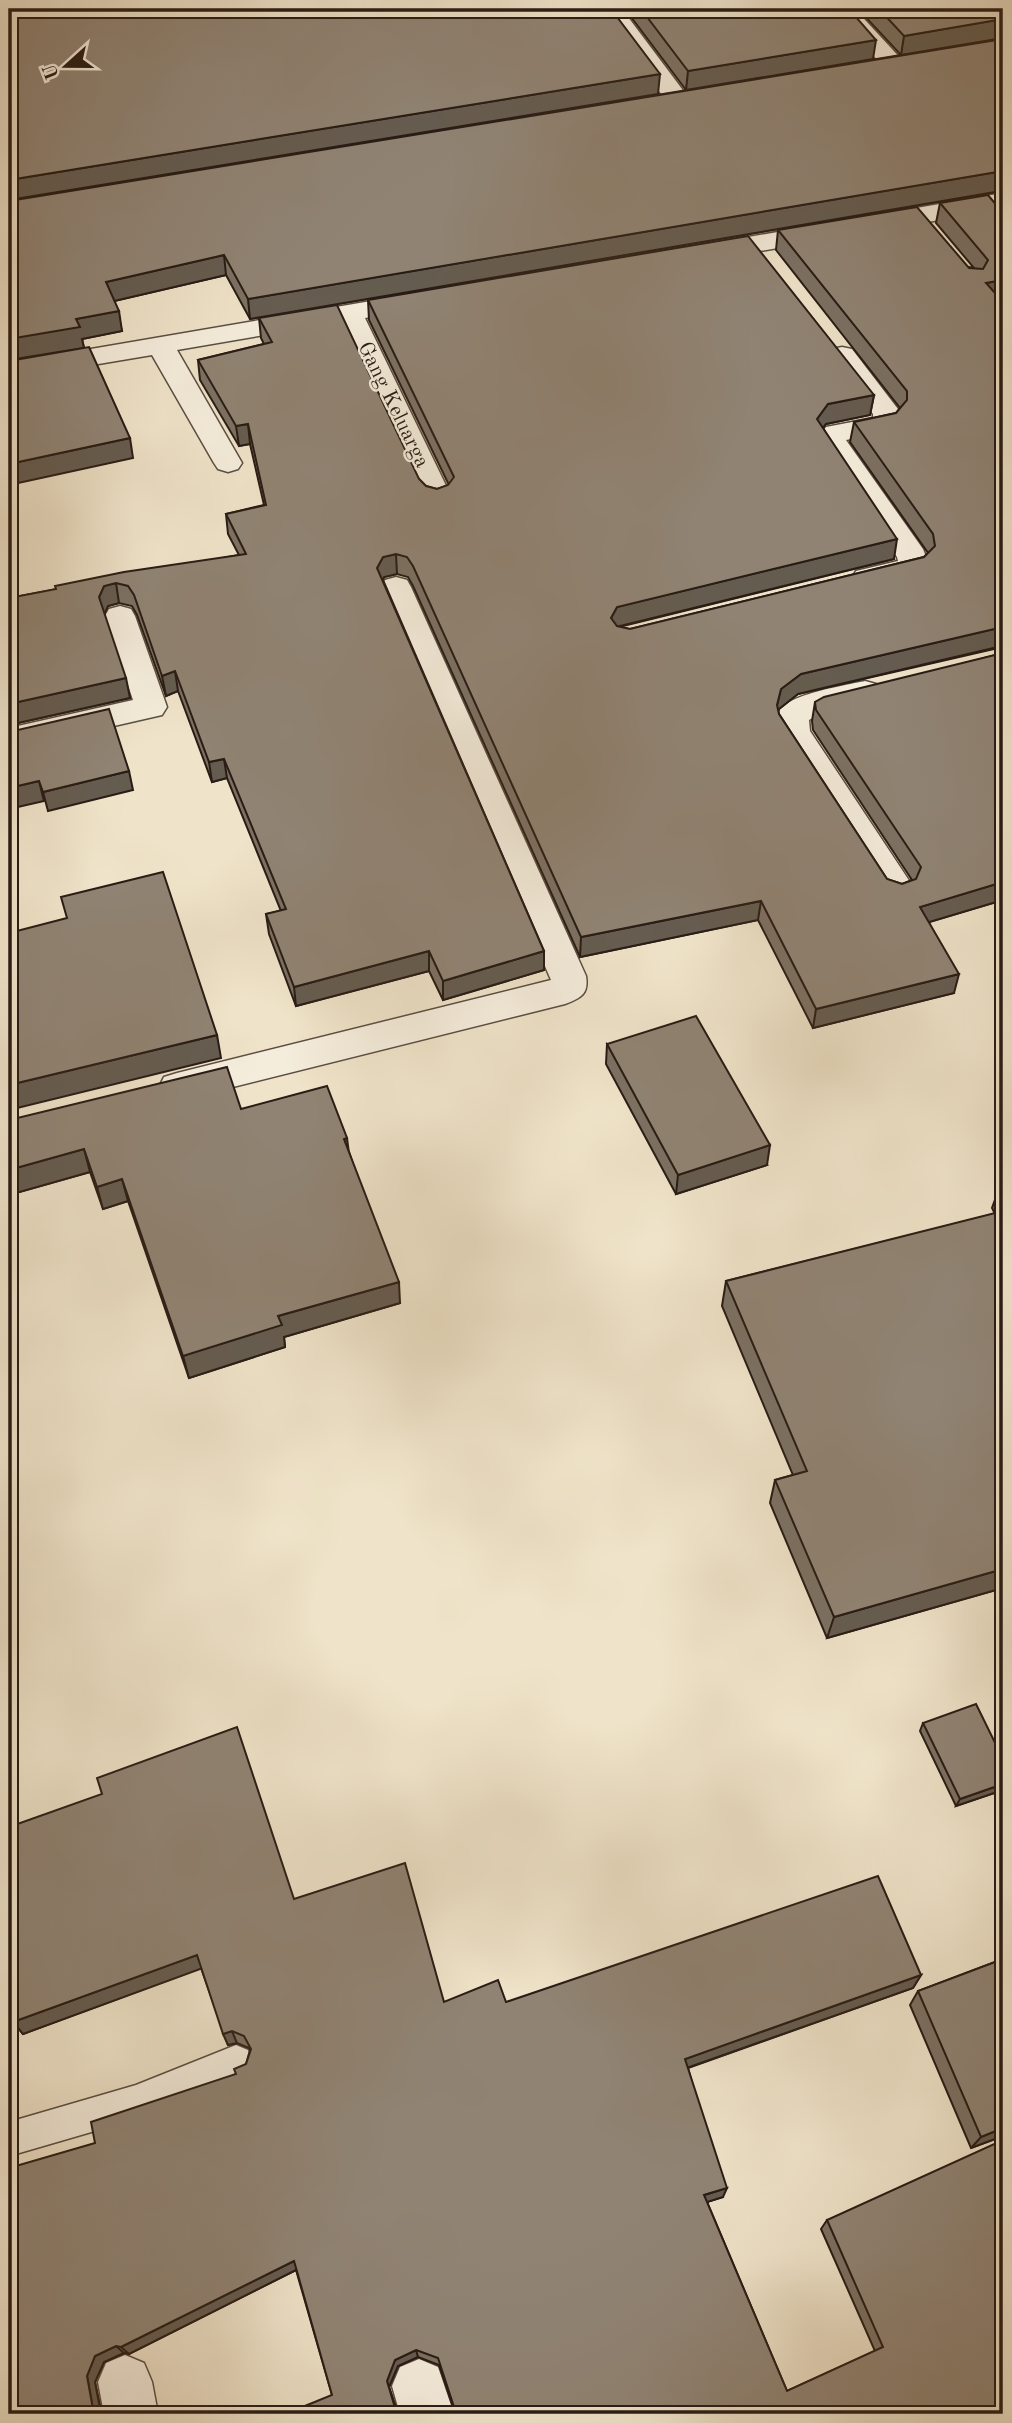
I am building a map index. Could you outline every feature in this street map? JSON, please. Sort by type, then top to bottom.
[{"type":"street","points":[[610,9],[679,101]]},
{"type":"street","points":[[843,9],[895,66]]},
{"type":"street","points":[[868,70],[922,62]]},
{"type":"street","points":[[653,105],[706,97]]},
{"type":"street","points":[[673,258],[762,255],[926,226],[1003,201]]},
{"type":"street","points":[[9,371],[444,297]]},
{"type":"street","name":"Gang Keluarga","points":[[349,313],[438,498]]},
{"type":"street","points":[[829,339],[887,413],[887,419],[882,425],[836,433],[831,439],[912,556],[914,564],[908,568],[842,584]]},
{"type":"street","points":[[160,345],[228,463]]},
{"type":"street","points":[[145,1095],[570,987],[563,964],[397,587]]},
{"type":"street","points":[[9,739],[151,707],[120,616]]},
{"type":"street","points":[[888,687],[810,705],[796,711],[792,715],[791,723],[794,732],[897,888]]},
{"type":"lane","points":[[9,2139],[136,2102],[236,2062]]},
{"type":"building","points":[[9,9],[611,9],[660,74],[9,180]]},
{"type":"building","points":[[641,9],[849,9],[876,40],[688,71]]},
{"type":"building","points":[[879,9],[1003,9],[1003,19],[904,36]]},
{"type":"building","points":[[1003,39],[1003,171],[248,299],[224,255],[106,282],[119,311],[76,319],[80,327],[9,339],[9,201]]},
{"type":"building","points":[[988,195],[1003,213],[1003,280],[986,283],[1003,302],[1003,627],[801,674],[781,689],[777,705],[779,714],[887,879],[902,884],[916,879],[921,867],[816,710],[815,702],[824,697],[1003,653],[1003,882],[920,907],[959,974],[816,1009],[761,901],[581,937],[407,557],[396,554],[383,557],[377,568],[544,951],[443,981],[429,951],[294,987],[266,914],[286,909],[224,759],[209,762],[175,671],[162,676],[134,595],[128,586],[116,583],[104,586],[99,597],[126,678],[9,704],[9,598],[124,572],[246,554],[226,514],[266,505],[248,424],[236,426],[198,360],[272,342],[259,318],[337,305],[419,479],[426,486],[437,489],[448,485],[454,477],[368,300],[748,236],[874,395],[828,404],[817,419],[897,539],[617,607],[611,618],[617,626],[630,629],[924,557],[935,546],[933,534],[854,422],[896,413],[907,400],[907,391],[778,230],[917,207],[969,268],[983,269],[988,260],[940,203]]},
{"type":"building","points":[[89,347],[130,438],[9,464],[9,361]]},
{"type":"building","points":[[109,709],[129,771],[43,792],[39,781],[9,788],[9,732]]},
{"type":"building","points":[[163,872],[217,1035],[9,1085],[9,933],[67,918],[61,897]]},
{"type":"building","points":[[696,1016],[770,1145],[678,1175],[607,1044]]},
{"type":"building","points":[[227,1067],[241,1109],[327,1086],[347,1138],[344,1139],[399,1282],[278,1316],[282,1325],[183,1356],[122,1179],[97,1187],[84,1149],[9,1170],[9,1120]]},
{"type":"building","points":[[1003,1211],[1003,1569],[834,1617],[775,1480],[807,1471],[726,1281]]},
{"type":"building","points":[[976,1704],[1003,1759],[1003,1784],[960,1799],[923,1723]]},
{"type":"building","points":[[237,1727],[294,1899],[405,1863],[444,2002],[498,1980],[506,2002],[878,1876],[921,1975],[685,2059],[727,2188],[704,2195],[787,2391],[883,2347],[827,2220],[1003,2140],[1003,2414],[301,2414],[300,2408],[332,2395],[294,2261],[121,2347],[116,2346],[95,2356],[87,2376],[93,2409],[112,2411],[112,2414],[9,2414],[9,2168],[95,2143],[91,2122],[236,2074],[234,2069],[246,2064],[251,2049],[244,2036],[232,2031],[223,2034],[197,1955],[13,2022],[9,2001],[9,1827],[102,1794],[97,1778]],"holes":[[[416,2350],[438,2358],[455,2410],[396,2411],[387,2381],[395,2360]]]},
{"type":"building","points":[[1003,1959],[1003,2128],[981,2137],[918,1991]]}]
